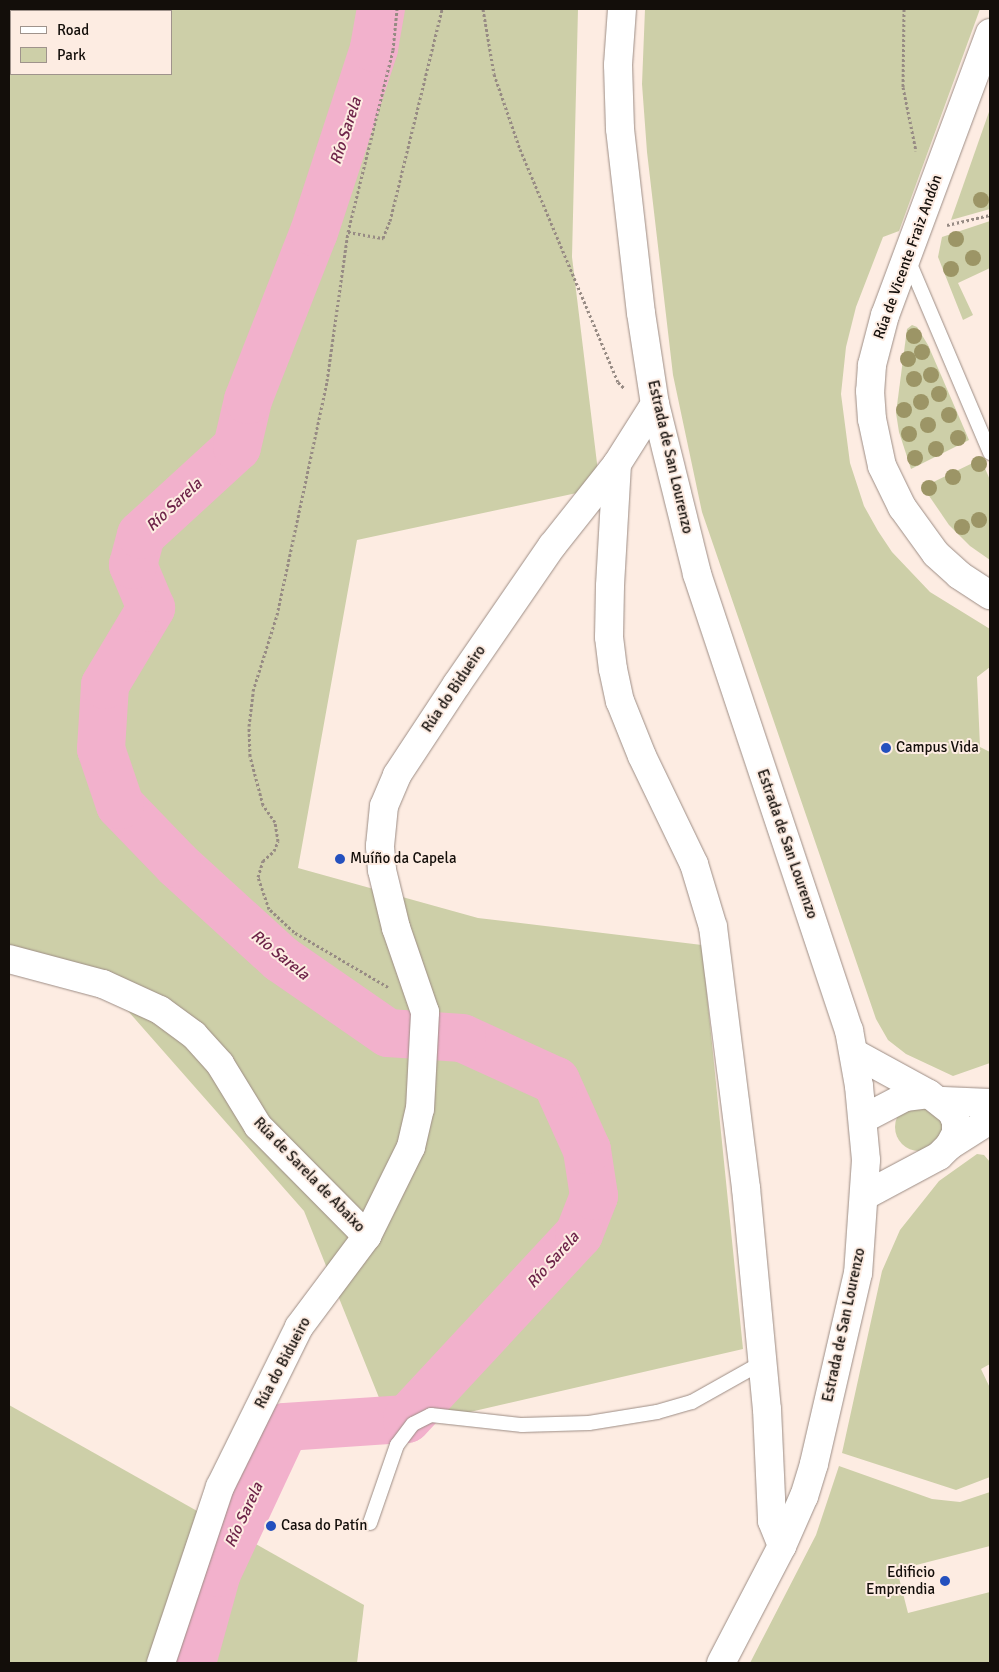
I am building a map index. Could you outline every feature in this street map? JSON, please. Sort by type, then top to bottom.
[{"type":"street","name":"Estrada de San Lourenzo","points":[[622,9],[618,65],[620,129],[641,313],[655,404],[697,574],[854,1052],[863,1119],[866,1195],[858,1273],[814,1464],[804,1496],[782,1546],[722,1663]]},
{"type":"street","name":"Rúa de Vicente Fraiz Andón","points":[[990,32],[885,315],[872,365],[870,391],[876,444],[892,488],[917,530],[936,554],[959,575],[990,595]]},
{"type":"street","name":"Rúa do Bidueiro","points":[[161,1663],[220,1487],[298,1328],[367,1236],[411,1147],[420,1109],[425,1012],[396,928],[382,870],[380,846],[384,806],[397,775],[457,684],[552,546],[617,464],[655,404]]},
{"type":"street","points":[[617,464],[610,586],[609,637],[612,669],[620,700],[642,756],[694,864],[714,926],[732,1057],[763,1362],[772,1521],[782,1546]]},
{"type":"street","name":"Rúa de Sarela de Abaixo","points":[[9,959],[103,984],[160,1010],[194,1034],[220,1064],[258,1126],[367,1236]]},
{"type":"street","points":[[854,1052],[936,1097],[952,1112],[956,1122],[956,1133],[949,1146]]},
{"type":"street","points":[[863,1119],[905,1097],[936,1097],[990,1103]]},
{"type":"street","points":[[866,1195],[927,1164],[949,1146],[990,1120]]},
{"type":"lane","points":[[907,256],[990,453]]},
{"type":"lane","points":[[370,1523],[397,1445],[413,1424],[431,1415],[522,1424],[589,1422],[657,1412],[692,1402],[763,1362]]},
{"type":"path","points":[[391,989],[294,932],[269,909],[258,877],[263,861],[274,851],[278,841],[276,822],[263,805],[250,756],[249,726],[253,692],[277,615],[327,381],[348,232],[393,50],[397,9]]},
{"type":"path","points":[[348,232],[383,238],[390,221],[442,9]]},
{"type":"path","points":[[483,9],[494,74],[520,150],[618,382],[633,398],[655,404]]},
{"type":"path","points":[[904,9],[904,87],[918,158]]},
{"type":"path","points":[[945,226],[990,215]]},
{"type":"green space","points":[[9,9],[578,9],[572,257],[600,488],[357,540],[298,868],[478,918],[702,945],[743,1349],[392,1430],[304,1211],[128,1011],[9,950]]},
{"type":"green space","points":[[645,9],[980,9],[899,231],[883,237],[856,307],[846,347],[841,394],[850,463],[864,506],[878,531],[892,552],[930,592],[990,629],[990,667],[977,677],[980,747],[990,752],[990,1063],[953,1076],[906,1054],[888,1040],[876,1019],[702,512],[673,375],[647,152],[642,84]]},
{"type":"green space","points":[[990,109],[990,209],[951,220]]},
{"type":"green space","points":[[990,221],[990,268],[958,283],[973,315],[963,320],[938,257],[942,237]]},
{"type":"green space","points":[[912,325],[917,327],[928,345],[969,440],[911,469],[899,432],[896,413],[907,329]]},
{"type":"green space","points":[[981,459],[990,480],[990,560],[970,546],[949,525],[923,487]]},
{"type":"green space","points":[[919,1103],[928,1105],[936,1110],[941,1118],[943,1127],[941,1136],[936,1144],[928,1149],[919,1151],[910,1149],[902,1144],[897,1136],[895,1127],[897,1118],[902,1110],[910,1105]]},
{"type":"green space","points":[[977,1154],[984,1155],[990,1162],[990,1364],[981,1369],[990,1388],[990,1477],[956,1490],[842,1453],[882,1271],[900,1230],[939,1181]]},
{"type":"green space","points":[[9,1405],[364,1605],[357,1663],[9,1663]]},
{"type":"green space","points":[[839,1466],[932,1499],[960,1502],[990,1492],[990,1546],[897,1570],[908,1613],[990,1592],[990,1663],[750,1663],[816,1535]]},
{"type":"waterway","name":"Río Sarela","points":[[192,1663],[217,1573],[285,1427],[407,1419],[579,1234],[594,1196],[587,1150],[556,1081],[462,1038],[388,1033],[281,959],[177,864],[120,805],[101,749],[105,685],[151,608],[133,565],[141,535],[237,447],[248,400],[314,232],[374,48],[381,9]]},
{"type":"place","name":"Campus Vida","points":[[886,748]]},
{"type":"place","name":"Muíño da Capela","points":[[340,859]]},
{"type":"place","name":"Casa do Patín","points":[[271,1526]]},
{"type":"place","name":"Edificio Emprendia","points":[[945,1581]]}]
